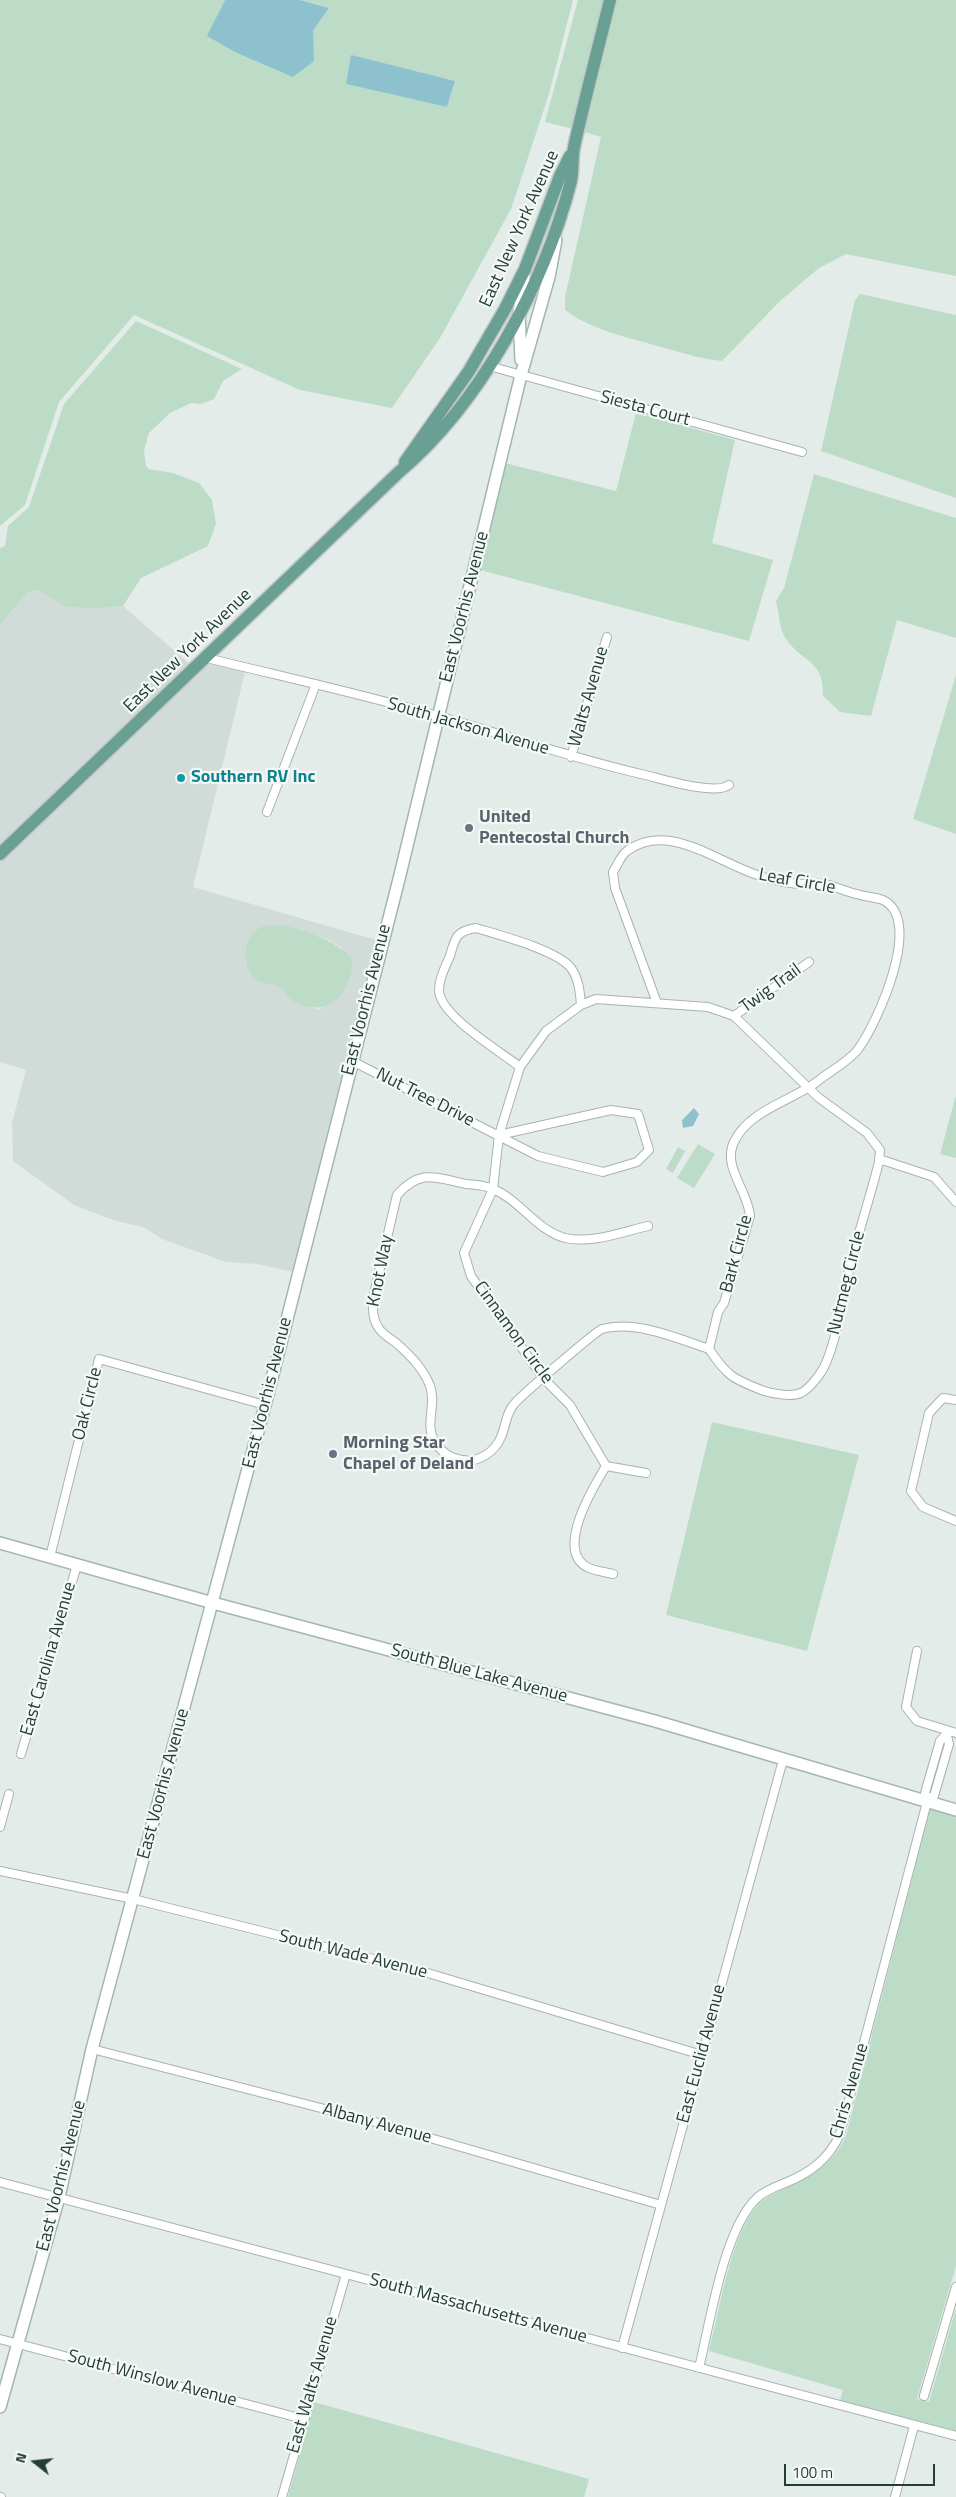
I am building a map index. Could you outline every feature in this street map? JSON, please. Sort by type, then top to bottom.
[{"type":"main road","name":"East New York Avenue","points":[[0,854],[207,658],[398,473],[422,453],[444,427],[489,366],[519,313],[547,252],[563,204],[571,179],[574,149],[610,0]]},
{"type":"main road","name":"East New York Avenue","points":[[398,473],[469,370],[505,309],[525,269],[560,176],[574,149]]},
{"type":"main road","points":[[469,370],[489,366]]},
{"type":"street","name":"East Voorhis Avenue","points":[[0,2407],[59,2197],[92,2049],[265,1405],[399,879],[521,374],[549,277],[563,204]]},
{"type":"street","name":"East Voorhis Avenue","points":[[521,374],[519,313],[525,269]]},
{"type":"street","name":"Siesta Court","points":[[489,366],[802,452]]},
{"type":"street","name":"Walts Avenue","points":[[571,757],[607,637]]},
{"type":"street","name":"South Jackson Avenue","points":[[207,658],[438,716],[571,757],[711,789],[724,789],[729,786]]},
{"type":"street","points":[[267,812],[316,684]]},
{"type":"street","name":"Leaf Circle","points":[[657,1002],[615,888],[613,872],[626,851],[646,841],[672,841],[700,850],[756,876],[791,883],[826,884],[883,900],[898,916],[900,937],[890,983],[878,1014],[858,1049],[809,1088]]},
{"type":"street","points":[[520,1066],[450,1013],[441,1001],[439,988],[456,937],[463,930],[476,928],[558,957],[571,968],[579,986],[581,1005]]},
{"type":"street","name":"Twig Trail","points":[[734,1016],[809,962]]},
{"type":"street","name":"Cinnamon Circle","points":[[606,1466],[570,1405],[544,1379],[471,1276],[464,1253],[493,1189],[499,1135],[520,1066],[546,1031],[581,1005],[596,999],[708,1007],[734,1016]]},
{"type":"street","points":[[734,1016],[819,1098],[867,1134],[880,1150],[879,1159],[934,1177],[956,1202]]},
{"type":"street","name":"Nut Tree Drive","points":[[352,1061],[538,1156],[603,1172],[637,1162],[648,1150],[638,1114],[611,1110],[499,1135]]},
{"type":"street","name":"Bark Circle","points":[[709,1349],[718,1312],[724,1303],[750,1216],[749,1203],[733,1169],[729,1154],[741,1128],[809,1088]]},
{"type":"street","name":"Nutmeg Circle","points":[[709,1349],[720,1367],[734,1380],[768,1392],[787,1395],[801,1393],[812,1382],[823,1368],[838,1322],[849,1270],[879,1159]]},
{"type":"street","name":"Knot Way","points":[[544,1379],[514,1404],[505,1421],[501,1438],[492,1450],[479,1459],[466,1461],[453,1459],[443,1452],[434,1440],[430,1429],[433,1401],[430,1385],[411,1355],[378,1328],[373,1314],[373,1298],[397,1194],[417,1178],[429,1176],[493,1189],[534,1221],[564,1238],[595,1238],[648,1226]]},
{"type":"street","points":[[544,1379],[600,1330],[626,1325],[709,1349]]},
{"type":"street","name":"Oak Circle","points":[[50,1557],[99,1359],[265,1405]]},
{"type":"street","points":[[956,1400],[943,1398],[928,1412],[911,1491],[923,1507],[956,1521]]},
{"type":"street","points":[[612,1574],[588,1568],[579,1558],[575,1544],[578,1521],[586,1499],[606,1466],[646,1473]]},
{"type":"street","name":"South Blue Lake Avenue","points":[[0,1543],[212,1603],[645,1718],[956,1810]]},
{"type":"street","name":"East Carolina Avenue","points":[[21,1754],[77,1565]]},
{"type":"street","points":[[917,1651],[906,1707],[917,1721],[951,1734]]},
{"type":"street","name":"Chris Avenue","points":[[699,2368],[731,2241],[741,2218],[752,2203],[764,2192],[796,2178],[817,2165],[835,2146],[840,2134],[927,1800],[925,1793],[940,1741],[951,1734]]},
{"type":"street","name":"East Euclid Avenue","points":[[622,2348],[783,1760]]},
{"type":"street","points":[[0,1827],[9,1794]]},
{"type":"street","name":"South Wade Avenue","points":[[0,1870],[132,1899],[421,1971],[702,2055]]},
{"type":"street","name":"Albany Avenue","points":[[92,2049],[374,2122],[661,2205]]},
{"type":"street","name":"South Massachusetts Avenue","points":[[0,2182],[956,2436]]},
{"type":"street","name":"East Walts Avenue","points":[[282,2497],[346,2274]]},
{"type":"street","points":[[924,2396],[956,2287]]},
{"type":"street","name":"South Winslow Avenue","points":[[0,2339],[303,2419]]},
{"type":"street","points":[[896,2497],[914,2426]]},
{"type":"shaded area","points":[[37,590],[66,607],[94,609],[123,606],[191,665],[0,846],[0,625],[28,592]]},
{"type":"shaded area","points":[[209,664],[245,672],[193,887],[376,940],[293,1272],[257,1264],[226,1262],[162,1239],[143,1227],[116,1221],[74,1205],[13,1161],[12,1123],[26,1070],[0,1062],[0,862]],"holes":[[[284,925],[327,939],[342,948],[321,1009],[307,1007],[288,997],[284,989],[272,984]]]},
{"type":"green space","points":[[0,0],[225,0],[217,16],[313,61],[313,31],[329,8],[300,0],[573,0],[549,94],[511,209],[440,338],[392,408],[300,390],[134,315],[59,402],[25,505],[0,526]],"holes":[[[351,56],[455,81],[447,107],[346,84]]]},
{"type":"green space","points":[[578,0],[604,0],[573,129],[545,122]]},
{"type":"green space","points":[[616,0],[956,0],[956,276],[846,254],[819,268],[780,301],[722,361],[688,354],[608,332],[586,323],[565,310],[565,297],[601,137],[584,132]]},
{"type":"green space","points":[[860,294],[956,315],[956,498],[821,451],[855,300]]},
{"type":"green space","points":[[136,321],[242,369],[223,381],[214,399],[201,404],[191,403],[170,413],[149,433],[144,450],[146,466],[149,469],[173,473],[199,483],[212,500],[216,524],[208,546],[141,578],[123,606],[94,609],[66,607],[37,590],[28,592],[0,625],[0,548],[5,546],[8,526],[29,507],[64,404]]},
{"type":"green space","points":[[636,413],[735,440],[712,543],[773,560],[749,641],[480,570],[505,463],[616,491]]},
{"type":"green space","points":[[814,474],[956,518],[956,638],[897,620],[871,716],[840,712],[823,696],[820,675],[816,668],[786,639],[781,625],[776,601],[784,588]]},
{"type":"green space","points":[[956,675],[956,834],[913,819]]},
{"type":"green space","points":[[284,925],[311,933],[328,941],[351,957],[352,972],[349,980],[342,993],[331,1003],[317,1008],[303,1006],[289,998],[279,987],[260,982],[250,972],[247,966],[246,951],[250,937],[261,927]]},
{"type":"green space","points":[[956,1095],[956,1158],[940,1154]]},
{"type":"green space","points":[[698,1144],[715,1154],[694,1188],[677,1178]]},
{"type":"green space","points":[[678,1147],[685,1151],[673,1173],[666,1169]]},
{"type":"green space","points":[[712,1422],[859,1455],[807,1651],[666,1615]]},
{"type":"green space","points":[[930,1808],[956,1816],[956,2266],[917,2399],[929,2402],[956,2308],[956,2431],[840,2401],[843,2390],[709,2351],[734,2251],[751,2215],[767,2197],[797,2183],[822,2167],[829,2161],[846,2136]]},
{"type":"green space","points":[[314,2402],[589,2479],[584,2497],[288,2497]]},
{"type":"water","points":[[225,0],[300,0],[329,8],[313,31],[314,61],[293,77],[237,53],[207,36]]},
{"type":"water","points":[[351,55],[455,81],[447,107],[346,84]]},
{"type":"water","points":[[694,1108],[699,1114],[693,1126],[683,1128],[682,1120]]},
{"type":"place","name":"Southern RV Inc","points":[[181,778]]},
{"type":"place","name":"United Pentecostal Church","points":[[469,828]]},
{"type":"place","name":"Morning Star Chapel of Deland","points":[[333,1454]]}]
